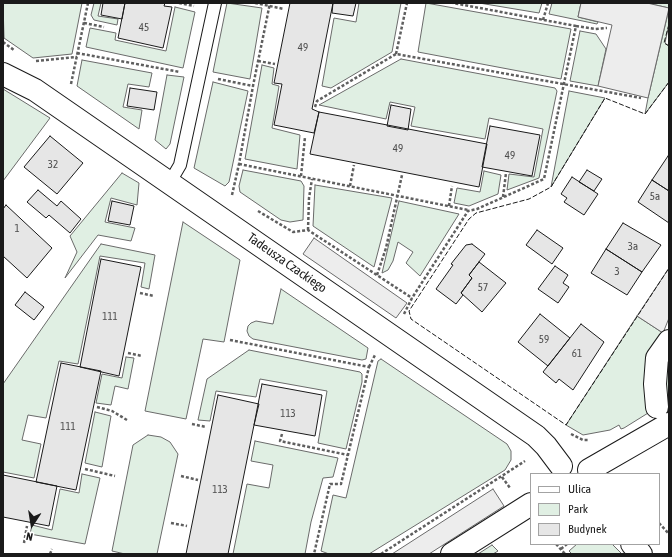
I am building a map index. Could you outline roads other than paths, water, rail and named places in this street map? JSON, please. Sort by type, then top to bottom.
[{"type":"street","name":"Tadeusza Czackiego","points":[[3,74],[35,90],[536,436],[546,446],[560,470]]},
{"type":"street","points":[[560,470],[566,463],[576,461],[582,462],[590,472],[663,416],[655,384],[657,358],[669,341]]},
{"type":"street","points":[[452,554],[530,505]]},
{"type":"street","points":[[633,545],[641,554]]},
{"type":"lane","points":[[170,182],[180,165],[215,3]]}]
